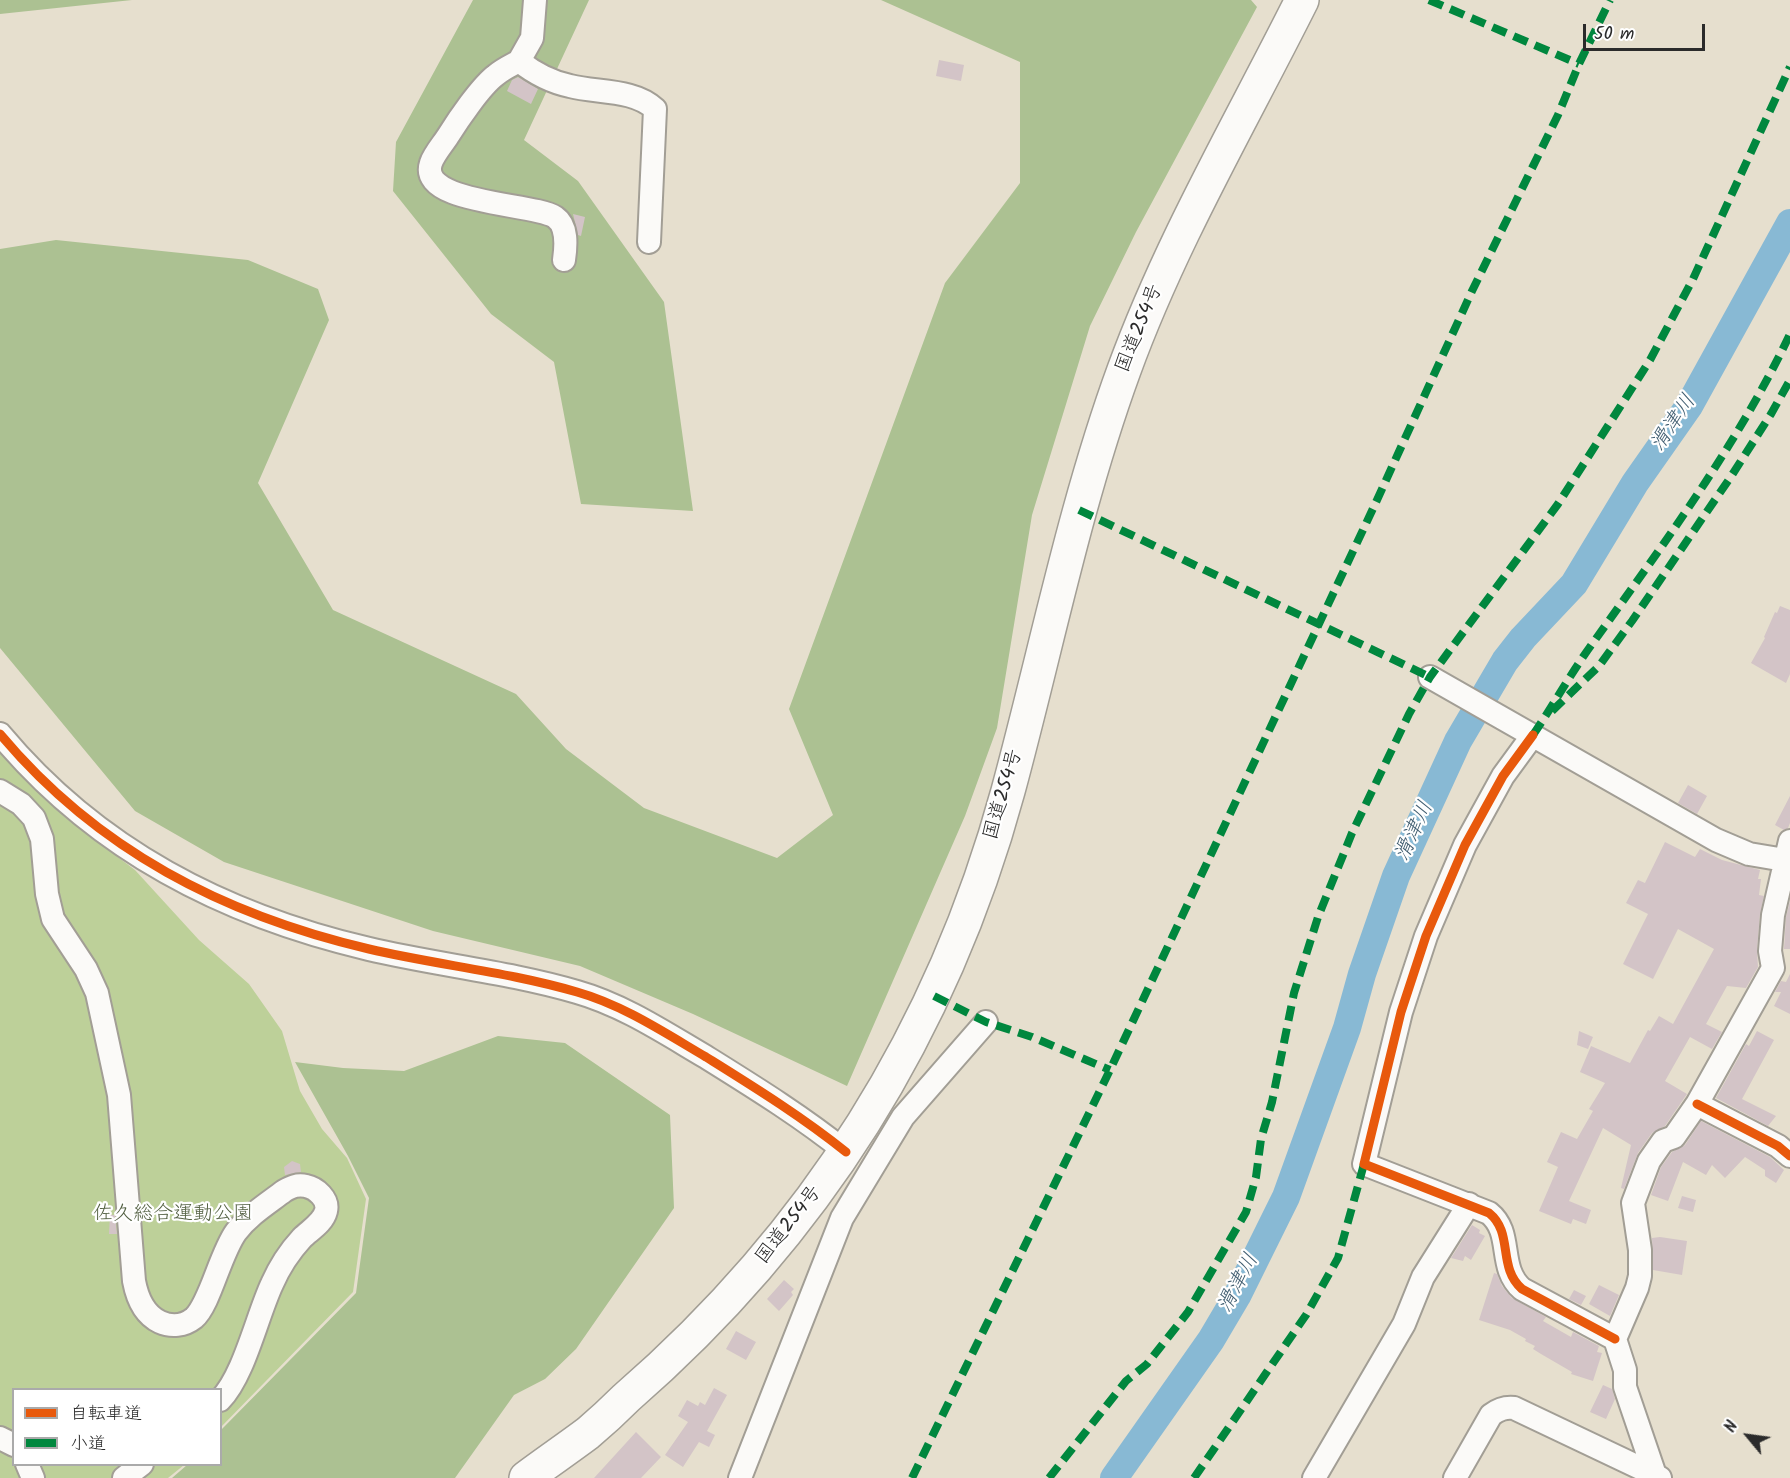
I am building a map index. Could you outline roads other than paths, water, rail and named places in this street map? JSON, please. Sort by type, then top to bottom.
[{"type":"highway","name":"国道254号","points":[[526,1478],[590,1431],[658,1371],[723,1307],[817,1194],[846,1152],[914,1035],[952,956],[969,912],[1007,792],[1079,510],[1124,370],[1147,312],[1200,199],[1302,0]]},
{"type":"street","points":[[535,0],[532,38],[519,61],[494,76],[473,101],[430,162],[430,171],[435,184],[451,193],[555,217],[563,227],[566,244],[564,260]]},
{"type":"street","points":[[519,61],[532,72],[569,86],[642,99],[655,109],[649,242]]},
{"type":"street","points":[[1432,678],[1725,845],[1749,854],[1788,854],[1773,915],[1770,951],[1773,968],[1697,1104],[1674,1137],[1663,1141],[1649,1161],[1633,1203],[1640,1250],[1640,1276],[1616,1339],[1625,1370],[1625,1387],[1657,1477]]},
{"type":"street","points":[[0,734],[53,789],[93,824],[137,854],[197,889],[259,917],[304,932],[371,950],[534,982],[578,992],[597,999],[663,1032],[779,1102],[846,1152]]},
{"type":"street","points":[[1530,734],[1503,776],[1465,845],[1426,936],[1401,1012],[1364,1164],[1469,1204],[1497,1220],[1503,1235],[1508,1269],[1514,1282],[1522,1289],[1616,1339]]},
{"type":"street","points":[[0,790],[21,804],[34,818],[42,839],[46,894],[53,919],[87,969],[97,993],[119,1095],[130,1240],[136,1288],[141,1305],[156,1320],[165,1324],[184,1324],[193,1318],[204,1303],[224,1252],[235,1233],[255,1212],[292,1186],[312,1187],[325,1201],[327,1210],[321,1222],[302,1239],[278,1270],[237,1374],[227,1394],[222,1398]]},
{"type":"street","points":[[740,1478],[850,1202],[903,1117],[986,1022]]},
{"type":"street","points":[[1697,1104],[1778,1146],[1790,1156]]},
{"type":"street","points":[[1314,1478],[1404,1324],[1423,1277],[1469,1204]]},
{"type":"street","points":[[1455,1478],[1491,1415],[1508,1407],[1657,1477]]},
{"type":"street","points":[[124,1478],[139,1466]]},
{"type":"waterway","name":"滑津川","points":[[1114,1478],[1211,1340],[1237,1296],[1286,1197],[1347,1028],[1362,974],[1396,876],[1458,741],[1505,661],[1523,638],[1574,584],[1635,483],[1689,406],[1790,223]]},
{"type":"park label","name":"佐久総合運動公園","points":[[173,1216]]}]
